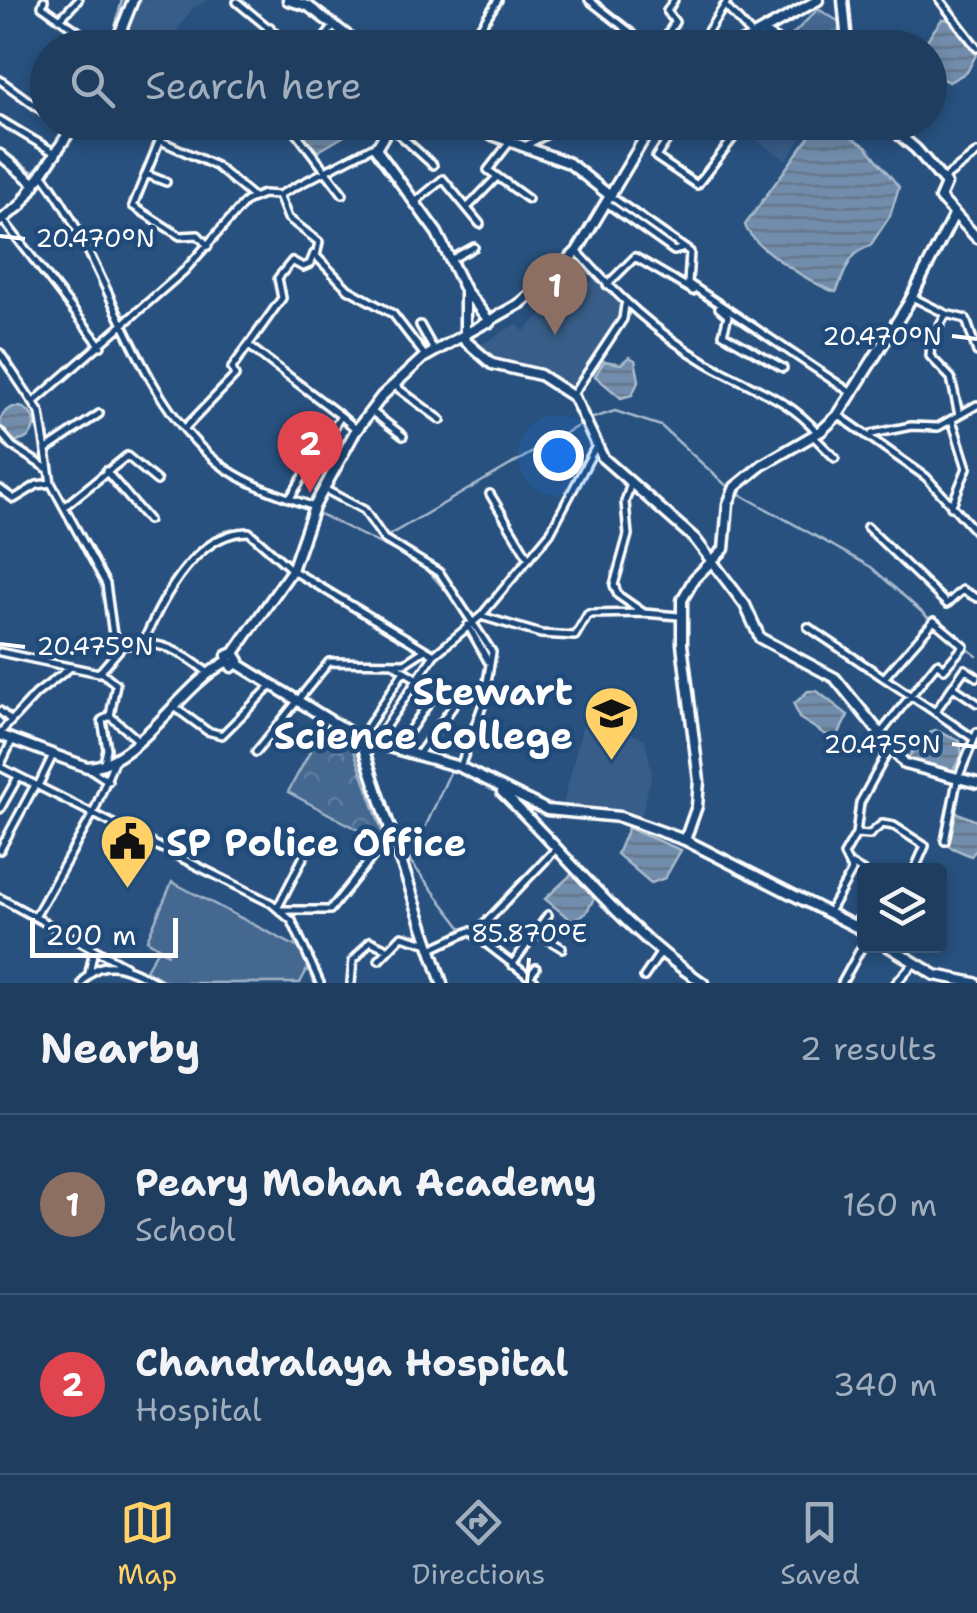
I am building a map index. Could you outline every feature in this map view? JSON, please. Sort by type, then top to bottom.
[{"type":"street","points":[[44,0],[42,6],[76,30]]},
{"type":"street","points":[[60,19],[78,0]]},
{"type":"street","points":[[121,30],[133,0]]},
{"type":"street","points":[[288,0],[310,3],[341,30]]},
{"type":"street","points":[[479,30],[498,0]]},
{"type":"street","points":[[588,0],[623,30]]},
{"type":"street","points":[[670,30],[675,22],[667,11],[674,0]]},
{"type":"street","points":[[765,30],[818,0]]},
{"type":"street","points":[[843,0],[846,30]]},
{"type":"street","points":[[940,0],[977,48]]},
{"type":"street","points":[[237,2],[273,30]]},
{"type":"street","points":[[709,30],[725,2],[754,30]]},
{"type":"street","points":[[330,30],[334,25]]},
{"type":"street","points":[[0,80],[30,102]]},
{"type":"street","points":[[0,120],[30,138]]},
{"type":"street","points":[[33,140],[56,154]]},
{"type":"street","points":[[65,140],[39,180],[2,220],[101,346]]},
{"type":"street","points":[[208,246],[198,235],[184,238],[134,208],[159,140],[216,166],[253,197]]},
{"type":"street","points":[[302,140],[343,194]]},
{"type":"street","points":[[35,401],[101,346],[208,246],[253,197],[279,195],[379,140]]},
{"type":"street","points":[[407,140],[433,165]]},
{"type":"street","points":[[501,140],[569,163],[674,251],[684,248],[692,258],[685,274],[688,283],[850,392]]},
{"type":"street","points":[[523,147],[536,140]]},
{"type":"street","points":[[87,767],[114,762],[207,672],[234,653],[292,570],[313,509],[357,430],[392,384],[430,354],[522,303],[577,251],[643,140]]},
{"type":"street","points":[[667,140],[656,157],[697,186],[732,140]]},
{"type":"street","points":[[905,140],[946,184],[940,198],[977,238]]},
{"type":"street","points":[[509,143],[487,166],[528,199]]},
{"type":"street","points":[[376,145],[452,259],[465,290],[490,322]]},
{"type":"street","points":[[942,180],[977,153]]},
{"type":"street","points":[[0,155],[39,180],[70,214],[122,324],[162,396],[185,428],[228,470],[313,509]]},
{"type":"street","points":[[145,174],[166,182]]},
{"type":"street","points":[[467,208],[497,177]]},
{"type":"street","points":[[414,202],[443,180],[480,224]]},
{"type":"street","points":[[185,428],[235,376],[232,368],[282,298],[278,278],[292,261],[302,267],[310,264],[320,242],[288,218],[279,195]]},
{"type":"street","points":[[685,840],[697,806],[698,780],[679,616],[688,588],[724,549],[728,504],[735,488],[838,414],[912,297],[954,215]]},
{"type":"street","points":[[452,259],[474,247]]},
{"type":"street","points":[[577,251],[625,305],[702,360],[792,406],[834,458]]},
{"type":"street","points":[[314,254],[348,289],[393,314],[430,354]]},
{"type":"street","points":[[607,285],[635,257],[714,304],[728,316],[723,334],[783,368]]},
{"type":"street","points":[[465,290],[463,336],[492,364],[540,375],[572,396],[609,465],[655,500],[713,560],[745,605],[760,638],[827,672],[906,764],[977,784]]},
{"type":"street","points":[[912,297],[946,314],[966,318],[977,352]]},
{"type":"street","points":[[572,396],[623,319],[625,305]]},
{"type":"street","points":[[946,314],[931,341],[930,356],[950,378],[959,415]]},
{"type":"street","points":[[420,325],[430,354]]},
{"type":"street","points":[[248,346],[357,430]]},
{"type":"street","points":[[0,353],[35,401],[51,483],[106,584],[113,635],[124,644]]},
{"type":"street","points":[[392,384],[441,420]]},
{"type":"street","points":[[871,434],[911,426],[938,427],[977,404]]},
{"type":"street","points":[[371,411],[403,436]]},
{"type":"street","points":[[47,450],[99,414]]},
{"type":"street","points":[[838,414],[926,477],[977,533]]},
{"type":"street","points":[[290,498],[341,416]]},
{"type":"street","points":[[951,508],[968,468],[952,420]]},
{"type":"street","points":[[0,432],[12,446],[49,470]]},
{"type":"street","points":[[363,754],[434,655],[481,616],[550,533],[596,446]]},
{"type":"street","points":[[65,506],[127,456],[157,482]]},
{"type":"street","points":[[106,471],[148,520]]},
{"type":"street","points":[[631,482],[625,502],[628,535],[614,585],[618,595],[644,613]]},
{"type":"street","points":[[0,489],[14,499],[51,483]]},
{"type":"street","points":[[324,490],[364,510],[384,539],[440,573],[494,661],[460,766]]},
{"type":"street","points":[[490,494],[528,557]]},
{"type":"street","points":[[867,527],[947,604],[962,590],[977,598]]},
{"type":"street","points":[[144,642],[188,562],[230,535],[249,532],[292,570],[434,655]]},
{"type":"street","points":[[481,616],[541,634],[575,636],[588,614],[679,616]]},
{"type":"street","points":[[880,734],[937,663],[944,669],[964,646],[934,620],[884,678]]},
{"type":"street","points":[[470,622],[488,661]]},
{"type":"street","points":[[808,628],[975,735],[957,781],[945,841]]},
{"type":"street","points":[[100,671],[124,644],[144,642],[174,649],[207,672]]},
{"type":"street","points":[[256,752],[329,662],[417,659],[426,649]]},
{"type":"street","points":[[0,652],[100,671],[116,684],[110,716]]},
{"type":"street","points":[[234,653],[238,664],[360,739],[460,766],[548,810],[620,817],[685,840],[857,927]]},
{"type":"street","points":[[226,662],[232,667],[238,664]]},
{"type":"street","points":[[392,662],[456,702],[419,754]]},
{"type":"street","points":[[71,667],[9,719],[0,734],[87,767],[108,781]]},
{"type":"street","points":[[935,712],[966,669],[977,677]]},
{"type":"street","points":[[404,670],[360,739],[442,983]]},
{"type":"street","points":[[172,705],[207,731],[222,734],[271,686]]},
{"type":"street","points":[[952,687],[977,703]]},
{"type":"street","points":[[398,748],[437,691]]},
{"type":"street","points":[[0,711],[9,719]]},
{"type":"street","points":[[110,716],[138,740]]},
{"type":"street","points":[[103,766],[107,749],[102,720],[110,716]]},
{"type":"street","points":[[14,739],[0,766],[279,909],[292,922],[320,983]]},
{"type":"street","points":[[857,868],[844,855],[856,834],[860,803],[890,748]]},
{"type":"street","points":[[0,850],[53,755]]},
{"type":"street","points":[[35,917],[94,814],[114,762]]},
{"type":"street","points":[[0,809],[18,776]]},
{"type":"street","points":[[496,786],[558,847],[605,904],[659,955],[703,983]]},
{"type":"street","points":[[537,826],[548,810]]},
{"type":"street","points":[[856,834],[870,835],[882,824],[912,835],[926,846],[918,863]]},
{"type":"street","points":[[279,909],[330,910],[390,835]]},
{"type":"street","points":[[475,934],[558,847]]},
{"type":"street","points":[[279,909],[308,848]]},
{"type":"street","points":[[829,912],[852,865]]},
{"type":"street","points":[[0,898],[158,983]]},
{"type":"street","points":[[512,965],[548,915]]},
{"type":"street","points":[[854,925],[857,921]]},
{"type":"street","points":[[380,960],[402,936],[432,947],[466,931],[537,983]]},
{"type":"street","points":[[536,932],[562,948]]},
{"type":"street","points":[[351,983],[353,961],[370,941],[387,949]]},
{"type":"street","points":[[82,983],[89,973],[94,949]]},
{"type":"street","points":[[842,983],[858,953]]},
{"type":"street","points":[[899,953],[935,974],[976,983]]},
{"type":"street","points":[[644,976],[659,955]]},
{"type":"street","points":[[896,983],[914,962]]},
{"type":"street","points":[[89,973],[125,966]]},
{"type":"street","points":[[529,978],[536,968]]},
{"type":"shaded area","points":[[138,0],[209,0],[193,8],[177,30],[124,30]]},
{"type":"shaded area","points":[[942,19],[950,20],[977,53],[967,72],[949,82],[947,30],[934,30]]},
{"type":"shaded area","points":[[307,140],[338,140],[317,152]]},
{"type":"shaded area","points":[[757,140],[801,140],[786,160]]},
{"type":"shaded area","points":[[807,140],[856,140],[866,146],[899,187],[890,216],[870,246],[852,258],[836,292],[785,264],[759,244],[745,225]]},
{"type":"shaded area","points":[[595,277],[620,304],[620,317],[572,392],[539,371],[506,366],[474,349],[516,324],[524,331],[554,302],[560,307]]},
{"type":"shaded area","points":[[629,357],[635,360],[639,380],[632,395],[621,398],[595,376],[604,361],[621,364]]},
{"type":"shaded area","points":[[17,407],[29,412],[34,424],[29,436],[17,441],[5,436],[0,424],[5,412]]},
{"type":"shaded area","points":[[808,691],[817,691],[848,715],[838,735],[831,738],[799,718],[794,704]]},
{"type":"shaded area","name":"Stewart Science College","points":[[585,715],[645,739],[652,774],[640,821],[562,809]]},
{"type":"shaded area","points":[[935,730],[960,741],[962,755],[950,775],[913,763],[909,757],[919,740]]},
{"type":"shaded area","points":[[953,811],[977,821],[977,849],[971,856],[948,846]]},
{"type":"shaded area","points":[[628,828],[681,850],[665,878],[651,883],[617,854]]},
{"type":"shaded area","points":[[574,872],[597,893],[586,913],[572,921],[545,899]]},
{"type":"green space","points":[[818,9],[843,24],[841,30],[797,30]]},
{"type":"green space","points":[[324,726],[353,748],[387,845],[288,792]]},
{"type":"green space","points":[[172,882],[314,956],[300,983],[169,983],[146,970],[158,949],[169,954],[147,940]]},
{"type":"waterway","points":[[114,30],[122,0]]},
{"type":"waterway","points":[[34,171],[58,143]]},
{"type":"waterway","points":[[0,148],[36,174]]},
{"type":"waterway","points":[[42,180],[65,214],[121,327]]},
{"type":"waterway","points":[[143,369],[175,421],[210,459],[254,487],[309,511]]},
{"type":"waterway","points":[[590,419],[615,411],[661,426],[729,488],[871,567],[933,622]]},
{"type":"waterway","points":[[379,541],[583,423]]},
{"type":"waterway","points":[[317,513],[413,560]]},
{"type":"waterway","points":[[424,566],[458,605]]},
{"type":"waterway","points":[[966,648],[977,656]]},
{"type":"waterway","points":[[458,761],[483,692]]},
{"type":"waterway","points":[[452,768],[410,861],[467,935],[530,983]]},
{"type":"place","name":"Peary Mohan Academy","points":[[555,335]]},
{"type":"place","name":"Chandralaya Hospital","points":[[310,493]]},
{"type":"place","name":"Stewart Science College","points":[[612,762]]},
{"type":"place","name":"SP Police Office","points":[[127,891]]}]
